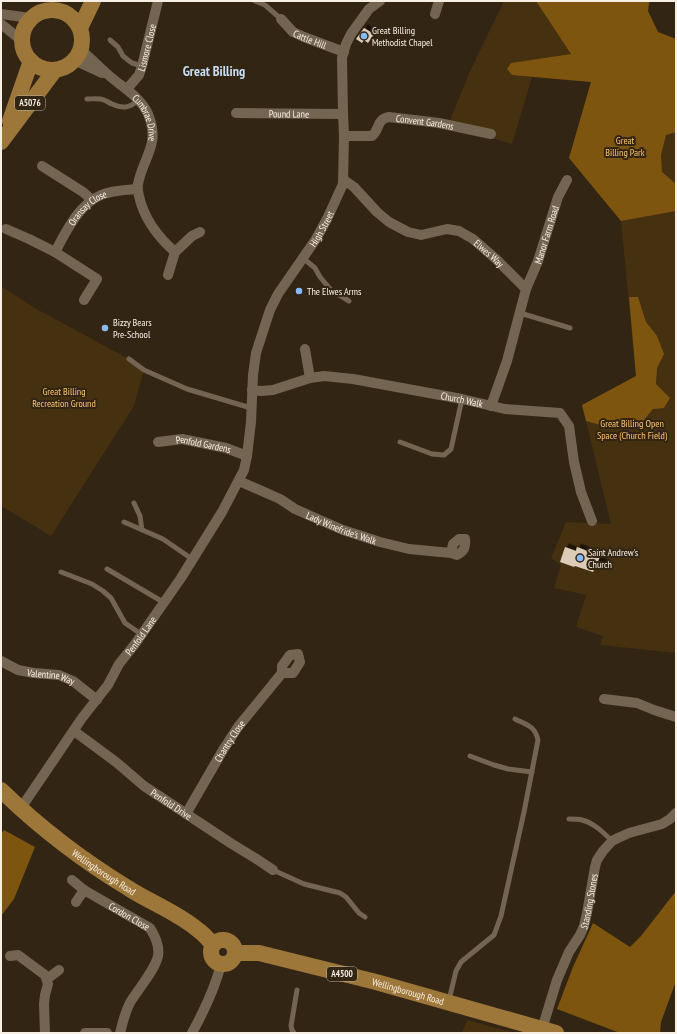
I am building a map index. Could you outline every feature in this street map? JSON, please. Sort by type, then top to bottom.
[{"type":"main road","points":[[80,28],[93,1]]},
{"type":"main road","points":[[65,6],[68,14],[75,20],[80,28],[82,38],[77,54],[69,64],[54,70],[46,69],[38,66],[26,55],[21,40],[22,32],[30,18],[36,14],[44,10],[65,6]]},
{"type":"main road","name":"A5076","points":[[3,139],[31,61]]},
{"type":"main road","name":"A5076","points":[[3,139],[54,70]]},
{"type":"main road","name":"Wellingborough Road","points":[[1,790],[59,840],[89,863],[134,892],[175,914],[193,926],[214,945]]},
{"type":"main road","points":[[221,940],[229,942],[235,948],[235,953],[232,960],[229,963],[221,964],[214,960],[212,957],[212,948],[214,945],[221,940]]},
{"type":"main road","name":"Wellingborough Road","points":[[235,953],[259,954],[376,982],[549,1031]]},
{"type":"street","name":"Lismore Close","points":[[127,89],[139,75],[158,1]]},
{"type":"street","name":"High Street","points":[[247,456],[256,353],[270,310],[288,277],[316,239],[344,184],[342,58],[346,44],[351,34],[369,9],[380,1]]},
{"type":"street","points":[[435,14],[439,1]]},
{"type":"street","points":[[1,14],[30,18]]},
{"type":"street","name":"Cattle Hill","points":[[281,19],[293,32],[344,52]]},
{"type":"street","points":[[1,24],[21,40]]},
{"type":"street","name":"Cumbrae Drive","points":[[77,54],[127,89],[138,100],[147,113],[153,134],[151,148],[140,176],[138,189],[140,201],[148,220],[160,237],[175,252]]},
{"type":"street","name":"Pound Lane","points":[[236,113],[343,114]]},
{"type":"street","name":"Convent Gardens","points":[[344,136],[372,136],[376,132],[381,121],[389,117],[439,123],[491,134]]},
{"type":"street","points":[[42,166],[83,192],[92,200]]},
{"type":"street","name":"Elwes Way","points":[[344,180],[354,187],[377,212],[389,222],[408,232],[421,235],[447,229],[459,231],[473,239],[496,259],[526,289]]},
{"type":"street","name":"Manor Farm Road","points":[[526,289],[538,261],[558,197],[567,180]]},
{"type":"street","name":"Oransay Close","points":[[55,252],[79,213],[92,200],[102,195],[118,191],[138,189]]},
{"type":"street","points":[[6,229],[55,252],[97,278],[84,300]]},
{"type":"street","points":[[168,275],[175,252],[192,236],[200,232]]},
{"type":"street","points":[[491,406],[507,361],[526,289]]},
{"type":"street","points":[[305,350],[310,378]]},
{"type":"street","name":"Church Walk","points":[[252,390],[272,390],[310,378],[324,376],[353,379],[462,398],[505,409],[560,413],[569,426],[574,462],[592,521]]},
{"type":"street","name":"Penfold Gardens","points":[[158,442],[182,439],[226,448],[247,456]]},
{"type":"street","name":"Penfold Lane","points":[[21,808],[82,718],[108,685],[119,664],[192,560],[222,512],[239,481],[244,470],[247,456]]},
{"type":"street","name":"Lady Winefride's Walk","points":[[239,481],[280,499],[295,509],[343,530],[380,542],[409,549],[451,553]]},
{"type":"street","name":"Valentine Way","points":[[1,661],[18,670],[34,673],[59,674],[73,681],[97,700]]},
{"type":"street","name":"Chantry Close","points":[[186,814],[234,732],[282,673]]},
{"type":"street","points":[[604,699],[637,703],[676,717]]},
{"type":"street","name":"Penfold Drive","points":[[74,731],[116,762],[144,786],[273,870]]},
{"type":"street","name":"Standing Stones","points":[[549,1031],[557,980],[569,952],[584,926],[594,867],[597,860],[612,841],[629,832],[662,824],[676,813]]},
{"type":"street","name":"Cordon Close","points":[[72,880],[84,890],[150,928],[155,935],[158,945],[158,956],[153,968],[131,1002],[125,1015],[120,1033]]},
{"type":"street","points":[[76,902],[84,890]]},
{"type":"street","points":[[20,944],[14,956],[45,975],[47,979],[48,984],[44,1004],[45,1033]]},
{"type":"street","points":[[192,1033],[205,1009],[221,964]]},
{"type":"street","points":[[47,979],[59,970]]},
{"type":"street","points":[[85,1033],[107,1033]]},
{"type":"lane","points":[[255,1],[265,5],[281,19]]},
{"type":"lane","points":[[110,40],[118,47],[123,56],[132,63],[142,66]]},
{"type":"lane","points":[[87,99],[104,100],[112,105],[120,107],[132,106],[138,100]]},
{"type":"lane","points":[[303,258],[315,268],[320,277],[331,290],[349,301]]},
{"type":"lane","points":[[520,313],[570,328]]},
{"type":"lane","points":[[129,359],[144,370],[187,389],[251,408]]},
{"type":"lane","points":[[400,442],[432,454],[444,455],[452,449],[462,398]]},
{"type":"lane","points":[[134,504],[140,516],[142,530]]},
{"type":"lane","points":[[124,522],[163,539],[192,560]]},
{"type":"lane","points":[[107,569],[163,602]]},
{"type":"lane","points":[[61,572],[92,584],[103,591],[111,598],[125,623],[141,634]]},
{"type":"lane","points":[[448,1002],[456,971],[461,962],[494,935],[501,916],[538,740],[536,732],[532,728],[515,719]]},
{"type":"lane","points":[[470,756],[501,768],[532,772]]},
{"type":"lane","points":[[569,819],[583,820],[600,830],[612,841]]},
{"type":"lane","points":[[273,870],[304,884],[340,893],[346,897],[359,913],[365,917]]},
{"type":"lane","points":[[294,1033],[291,1026],[297,990]]},
{"type":"green space","name":"Great Billing Open Space (Church Field)","points":[[504,1],[651,1],[648,11],[658,32],[676,39],[676,653],[600,645],[603,636],[576,627],[586,595],[554,588],[561,565],[551,558],[566,522],[611,524],[582,405],[636,376],[621,221],[569,158],[591,82],[532,77],[512,144],[448,125],[470,71]]},
{"type":"green space","name":"Great Billing Park","points":[[536,1],[649,1],[648,11],[658,32],[676,39],[676,132],[666,135],[661,155],[662,172],[676,184],[676,211],[621,221],[569,158],[591,82],[512,75],[507,69],[511,63],[571,54]]},
{"type":"green space","name":"Great Billing Recreation Ground","points":[[1,286],[35,308],[129,359],[144,370],[134,406],[51,536],[1,506],[1,368],[4,363],[1,367]]},
{"type":"green space","points":[[629,297],[638,297],[646,322],[657,336],[664,354],[657,368],[656,384],[670,398],[664,408],[653,409],[639,426],[604,426],[586,421],[582,405],[636,376]]},
{"type":"green space","points":[[4,830],[35,847],[14,899],[1,916],[1,834]]},
{"type":"green space","points":[[676,891],[676,981],[661,1022],[660,1033],[620,1033],[557,1009],[573,967],[593,923],[630,947],[641,936]]},
{"type":"green space","points":[[467,1020],[516,1033],[462,1033]]},
{"type":"building","name":"Great Billing Methodist Chapel","points":[[364,28],[374,34],[368,43],[364,40],[362,43],[356,39]]},
{"type":"building","name":"Saint Andrew's Church","points":[[565,547],[576,551],[577,547],[600,556],[598,561],[605,563],[602,570],[595,568],[593,572],[560,562]]},
{"type":"place","name":"Great Billing Methodist Chapel","points":[[364,36]]},
{"type":"place","name":"The Elwes Arms","points":[[299,291]]},
{"type":"place","name":"Bizzy Bears Pre-School","points":[[105,328]]},
{"type":"place","name":"Saint Andrew's Church","points":[[580,558]]},
{"type":"district","name":"Great Billing","points":[[214,71]]}]
